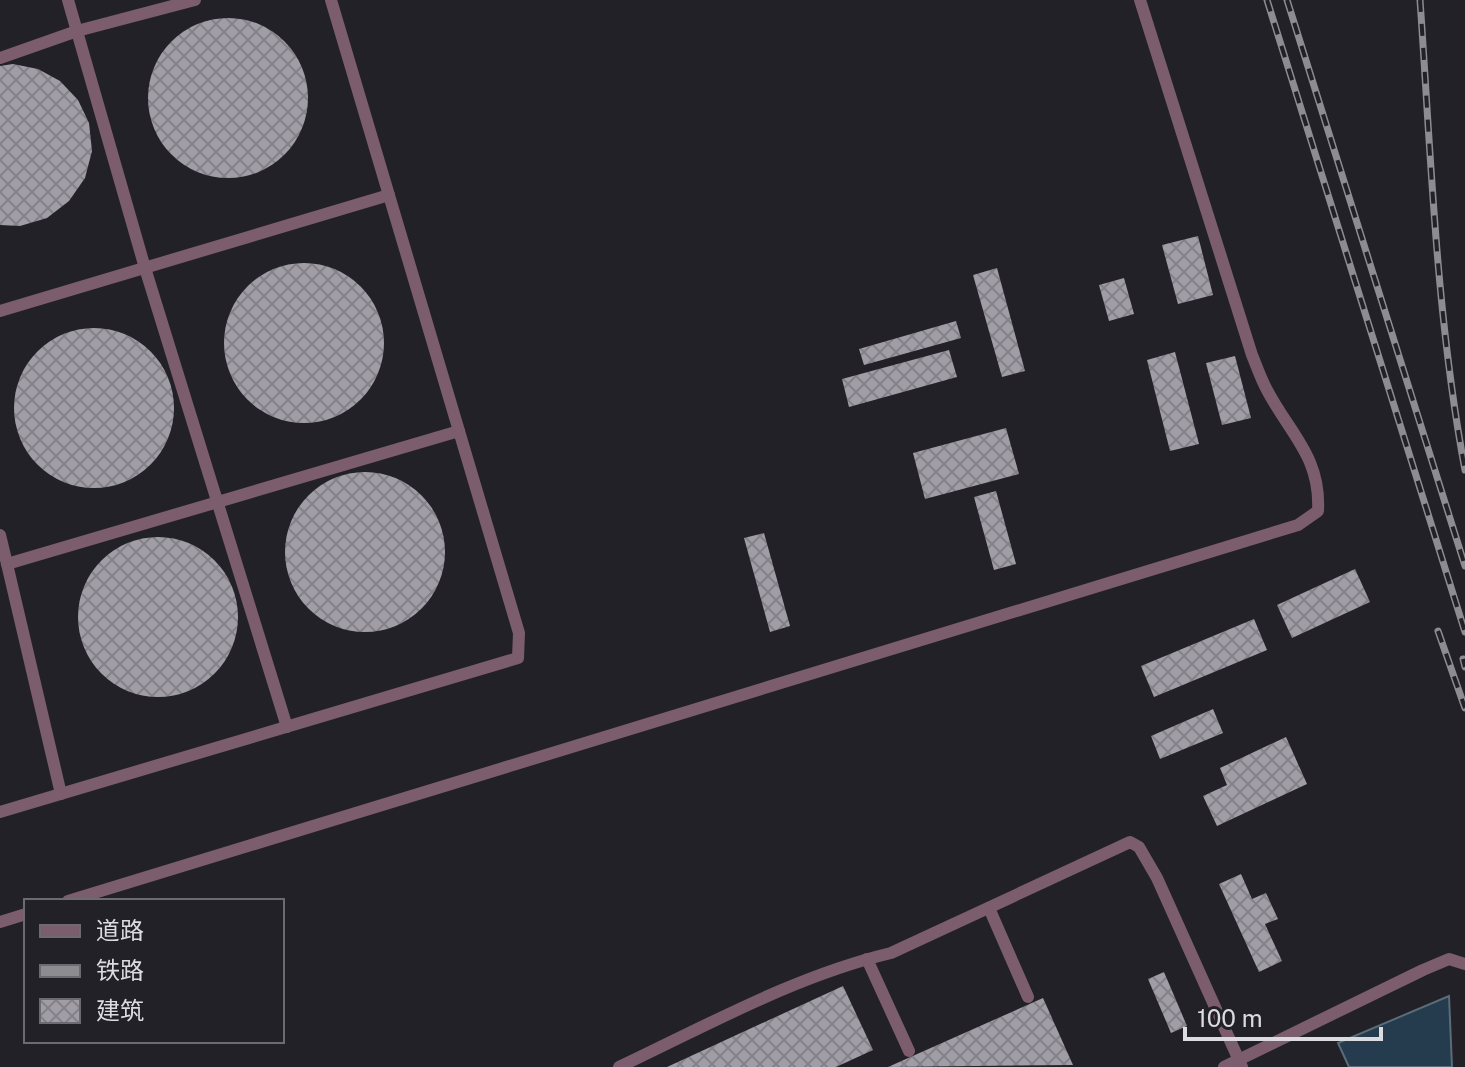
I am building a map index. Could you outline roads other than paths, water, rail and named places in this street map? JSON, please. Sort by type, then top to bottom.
[{"type":"street","points":[[68,0],[145,268],[287,727]]},
{"type":"street","points":[[0,58],[77,31],[195,0]]},
{"type":"street","points":[[0,812],[518,658],[519,633],[331,0]]},
{"type":"street","points":[[75,899],[1298,525],[1318,511],[1319,488],[1309,457],[1267,390],[1252,355],[1140,0]]},
{"type":"street","points":[[0,311],[389,195]]},
{"type":"street","points":[[7,564],[459,431]]},
{"type":"street","points":[[0,535],[61,794]]},
{"type":"street","points":[[619,1067],[809,978],[891,953],[1130,842],[1139,847],[1157,878],[1241,1063]]},
{"type":"street","points":[[989,908],[1028,997]]},
{"type":"street","points":[[0,922],[24,915]]},
{"type":"street","points":[[867,959],[909,1051]]},
{"type":"street","points":[[1224,1067],[1241,1063],[1423,970],[1449,959],[1465,964]]},
{"type":"water","points":[[1449,996],[1452,1067],[1349,1067],[1338,1043]]},
{"type":"railway","points":[[1267,0],[1465,632]]},
{"type":"railway","points":[[1287,0],[1465,566]]},
{"type":"railway","points":[[1420,0],[1441,294],[1465,470]]},
{"type":"railway","points":[[1438,631],[1465,708]]},
{"type":"railway","points":[[1463,659],[1465,667]]}]
